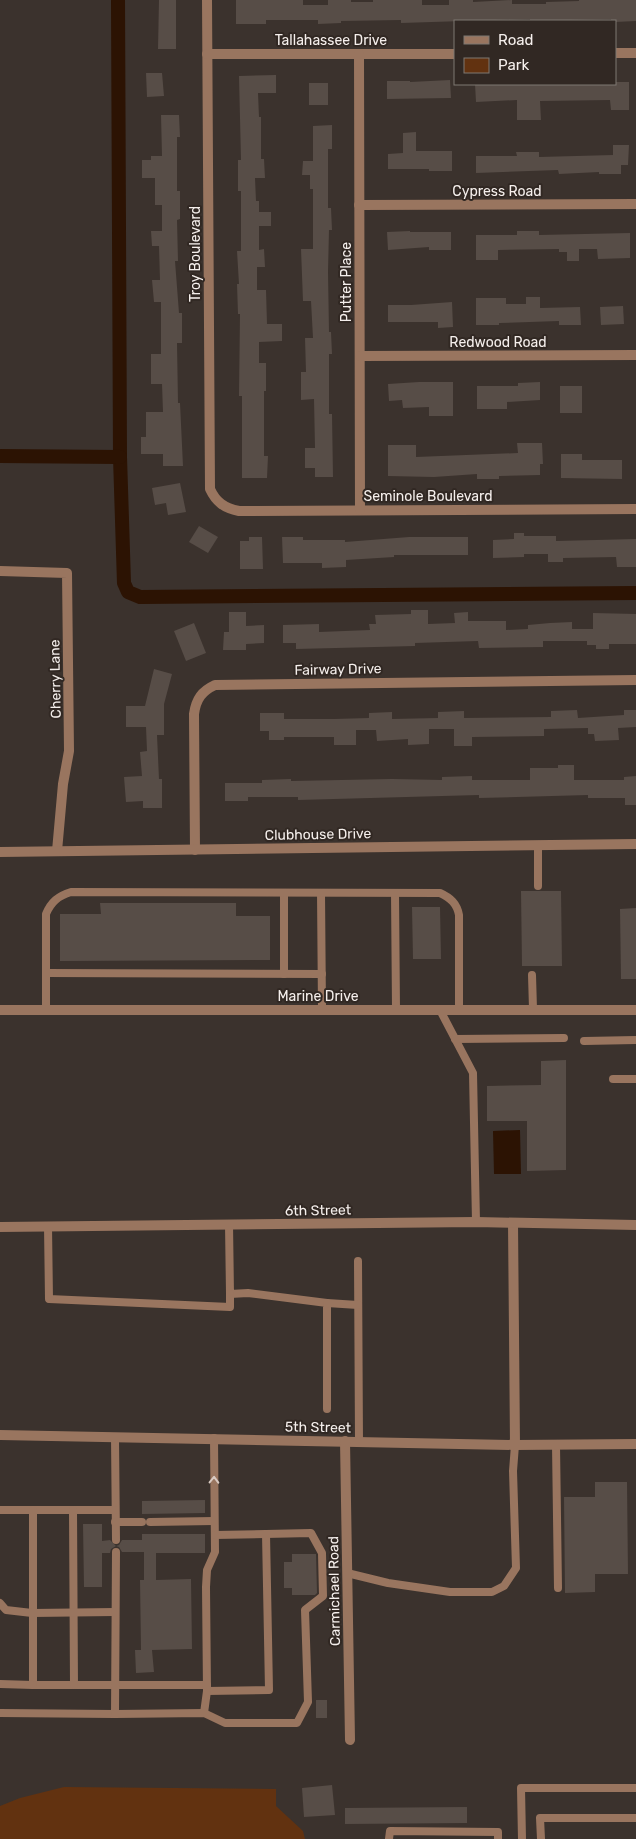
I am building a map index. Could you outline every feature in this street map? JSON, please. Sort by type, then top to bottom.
[{"type":"street","name":"Troy Boulevard","points":[[207,0],[210,489],[214,498],[221,504]]},
{"type":"street","points":[[616,53],[636,53]]},
{"type":"street","name":"Tallahassee Drive","points":[[207,54],[454,54]]},
{"type":"street","name":"Putter Place","points":[[358,54],[360,510]]},
{"type":"street","name":"Cypress Road","points":[[359,205],[636,204]]},
{"type":"street","name":"Redwood Road","points":[[360,356],[636,355]]},
{"type":"street","name":"Seminole Boulevard","points":[[221,504],[229,509],[239,511],[636,509]]},
{"type":"street","name":"Cherry Lane","points":[[0,571],[67,573],[69,751],[57,851]]},
{"type":"street","name":"Fairway Drive","points":[[195,850],[194,714],[200,696],[215,684],[636,680]]},
{"type":"street","name":"Clubhouse Drive","points":[[0,852],[636,844]]},
{"type":"street","name":"Marine Drive","points":[[0,1010],[636,1010]]},
{"type":"street","name":"6th Street","points":[[0,1227],[476,1222],[636,1225]]},
{"type":"street","points":[[513,1223],[515,1445]]},
{"type":"street","name":"5th Street","points":[[0,1435],[515,1445],[636,1444]]},
{"type":"street","name":"Carmichael Road","points":[[345,1441],[350,1740]]},
{"type":"lane","points":[[538,845],[538,886]]},
{"type":"lane","points":[[46,1010],[46,914],[55,899],[63,894],[72,892],[440,893],[448,896],[458,908],[460,1010]]},
{"type":"lane","points":[[284,893],[284,974]]},
{"type":"lane","points":[[321,893],[322,1010]]},
{"type":"lane","points":[[395,893],[396,1010]]},
{"type":"lane","points":[[46,973],[322,974]]},
{"type":"lane","points":[[532,975],[533,1009]]},
{"type":"lane","points":[[440,1010],[473,1073],[476,1222]]},
{"type":"lane","points":[[455,1039],[564,1038]]},
{"type":"lane","points":[[584,1041],[636,1040]]},
{"type":"lane","points":[[613,1079],[636,1079]]},
{"type":"lane","points":[[48,1226],[49,1299],[230,1307],[229,1224]]},
{"type":"lane","points":[[358,1261],[359,1441]]},
{"type":"lane","points":[[230,1294],[248,1293],[358,1305]]},
{"type":"lane","points":[[327,1303],[328,1409]]},
{"type":"lane","points":[[115,1437],[116,1540]]},
{"type":"lane","points":[[204,1713],[207,1688],[207,1570],[215,1552],[214,1438]]},
{"type":"lane","points":[[347,1573],[450,1592],[492,1592],[504,1586],[516,1568],[513,1471],[515,1445]]},
{"type":"lane","points":[[556,1445],[558,1588]]},
{"type":"lane","points":[[0,1510],[116,1510]]},
{"type":"lane","points":[[32,1510],[33,1685]]},
{"type":"lane","points":[[73,1510],[74,1685]]},
{"type":"lane","points":[[150,1522],[214,1521]]},
{"type":"lane","points":[[116,1522],[142,1522]]},
{"type":"lane","points":[[0,1714],[204,1713],[225,1723],[297,1722],[308,1702],[305,1610],[323,1596],[322,1553],[311,1533],[215,1535]]},
{"type":"lane","points":[[0,1684],[269,1690],[266,1534]]},
{"type":"lane","points":[[115,1714],[116,1552]]},
{"type":"lane","points":[[0,1603],[6,1610],[32,1613],[115,1612]]},
{"type":"lane","points":[[522,1839],[521,1788],[636,1788]]},
{"type":"lane","points":[[541,1839],[540,1818],[636,1818]]},
{"type":"lane","points":[[389,1839],[390,1831],[498,1832],[498,1839]]},
{"type":"green space","points":[[64,1787],[276,1789],[276,1806],[303,1831],[305,1839],[0,1839],[0,1806],[20,1798]]},
{"type":"shaded area","points":[[520,1130],[521,1174],[494,1174],[493,1131]]},
{"type":"building","points":[[159,0],[176,0],[176,49],[158,49]]},
{"type":"building","points":[[236,0],[303,0],[303,5],[328,5],[328,0],[373,2],[373,0],[422,0],[422,5],[449,5],[449,0],[473,0],[473,2],[512,0],[512,4],[546,4],[546,2],[579,0],[636,0],[636,21],[616,22],[616,20],[611,19],[530,19],[401,23],[401,20],[341,21],[341,23],[318,24],[318,20],[266,20],[266,24],[236,24]]},
{"type":"building","points":[[146,73],[162,73],[164,96],[147,97]]},
{"type":"building","points":[[276,75],[276,93],[258,93],[259,117],[261,117],[261,159],[264,159],[265,178],[255,178],[256,201],[259,201],[259,212],[271,212],[271,226],[259,226],[259,250],[264,249],[265,267],[257,267],[257,290],[266,290],[267,324],[282,324],[282,341],[259,342],[259,363],[266,363],[264,456],[268,456],[267,478],[242,478],[242,396],[239,396],[240,314],[238,314],[237,284],[239,284],[237,251],[241,251],[241,191],[238,191],[238,160],[241,160],[239,76]]},
{"type":"building","points":[[450,80],[451,98],[387,99],[387,81]]},
{"type":"building","points":[[616,82],[629,82],[629,110],[611,110],[610,100],[540,101],[541,120],[517,120],[517,100],[476,102],[475,85],[616,85]]},
{"type":"building","points":[[309,83],[328,83],[328,105],[309,105]]},
{"type":"building","points":[[161,115],[179,115],[180,137],[177,137],[177,191],[180,191],[180,219],[177,220],[178,261],[175,261],[179,313],[182,313],[182,343],[177,343],[178,403],[180,403],[183,466],[163,466],[163,454],[141,454],[141,437],[146,437],[146,412],[163,412],[162,384],[151,384],[151,354],[161,354],[161,302],[154,302],[152,280],[160,280],[159,246],[152,246],[151,231],[162,231],[162,205],[155,205],[155,178],[142,178],[142,160],[151,160],[151,156],[162,156]]},
{"type":"building","points":[[332,125],[332,149],[328,149],[328,208],[331,208],[332,230],[329,230],[328,272],[329,332],[331,332],[332,354],[329,354],[329,414],[332,414],[333,477],[315,477],[315,468],[305,468],[305,448],[315,448],[314,399],[301,400],[301,372],[306,372],[305,338],[313,338],[311,301],[303,301],[301,249],[313,249],[313,189],[310,189],[310,175],[302,175],[303,161],[313,161],[313,126]]},
{"type":"building","points":[[416,132],[416,151],[452,151],[452,171],[388,169],[388,154],[403,153],[403,133]]},
{"type":"building","points":[[613,145],[629,145],[628,165],[621,165],[621,174],[599,174],[599,172],[559,174],[558,170],[476,173],[476,156],[517,156],[516,152],[539,152],[539,157],[613,155]]},
{"type":"building","points":[[517,231],[539,231],[539,235],[630,233],[630,258],[598,259],[597,249],[579,249],[579,261],[567,261],[567,252],[559,252],[559,249],[498,250],[498,260],[476,260],[476,235],[517,235]]},
{"type":"building","points":[[387,232],[451,232],[451,250],[429,250],[429,247],[388,250]]},
{"type":"building","points":[[526,297],[540,297],[540,308],[580,307],[581,325],[559,325],[559,321],[476,325],[476,298],[506,298],[506,304],[526,304]]},
{"type":"building","points":[[452,302],[453,327],[438,328],[438,322],[388,322],[388,305]]},
{"type":"building","points":[[623,306],[624,324],[601,325],[600,307]]},
{"type":"building","points":[[453,382],[453,416],[429,416],[429,407],[403,408],[402,400],[389,401],[388,384]]},
{"type":"building","points":[[540,382],[540,400],[507,402],[507,409],[477,409],[477,386],[518,386],[518,383]]},
{"type":"building","points":[[560,386],[582,386],[582,413],[560,413]]},
{"type":"building","points":[[517,443],[542,443],[543,464],[540,464],[540,475],[499,476],[499,479],[477,479],[477,474],[434,477],[388,476],[388,445],[416,445],[416,457],[518,453]]},
{"type":"building","points":[[561,454],[582,454],[582,460],[622,460],[622,479],[561,478]]},
{"type":"building","points":[[180,483],[186,512],[168,515],[166,503],[155,505],[152,488]]},
{"type":"building","points":[[199,526],[218,537],[208,553],[189,542]]},
{"type":"building","points":[[514,533],[524,533],[524,536],[556,536],[556,541],[636,539],[636,567],[617,567],[616,557],[563,558],[563,562],[548,562],[548,554],[524,554],[524,557],[493,558],[493,540],[514,539]]},
{"type":"building","points":[[249,537],[262,537],[263,569],[240,569],[240,541],[249,541]]},
{"type":"building","points":[[282,537],[303,537],[303,540],[345,540],[345,542],[409,537],[468,537],[468,555],[394,555],[394,557],[346,560],[346,567],[322,568],[322,563],[283,563]]},
{"type":"building","points":[[411,610],[428,610],[428,624],[455,623],[454,613],[468,612],[468,621],[506,621],[506,630],[528,629],[528,625],[572,622],[572,629],[593,629],[593,613],[636,614],[636,644],[609,644],[609,649],[596,649],[596,645],[587,645],[587,641],[543,641],[543,647],[479,648],[478,641],[415,643],[415,646],[296,649],[296,643],[283,643],[283,625],[319,624],[319,632],[370,630],[369,624],[376,624],[375,615],[411,614]]},
{"type":"building","points":[[229,612],[246,612],[246,626],[264,625],[264,643],[246,644],[246,650],[223,650],[224,632],[229,632]]},
{"type":"building","points":[[194,623],[206,653],[186,661],[174,631]]},
{"type":"building","points":[[154,669],[172,674],[164,704],[164,735],[157,735],[159,779],[162,779],[162,808],[143,808],[143,801],[126,802],[124,777],[142,776],[140,752],[147,751],[146,727],[126,727],[126,706],[145,706]]},
{"type":"building","points":[[577,710],[578,718],[624,715],[624,710],[636,710],[636,727],[618,728],[619,740],[595,741],[594,734],[588,734],[588,728],[544,729],[544,736],[472,737],[472,746],[454,746],[454,729],[429,729],[429,744],[408,745],[408,739],[377,741],[376,730],[356,730],[356,745],[334,745],[334,737],[284,737],[284,740],[269,740],[269,731],[260,731],[260,713],[284,713],[284,719],[334,719],[369,718],[369,713],[392,712],[392,719],[438,718],[438,712],[464,711],[464,718],[551,717],[551,711]]},
{"type":"building","points":[[558,765],[574,765],[574,780],[624,780],[624,777],[636,776],[636,805],[625,805],[625,798],[588,798],[588,795],[479,798],[479,795],[298,800],[298,797],[248,797],[248,801],[225,801],[225,783],[262,783],[262,780],[291,779],[291,781],[442,780],[442,777],[472,776],[472,780],[530,780],[530,768],[558,768]]},
{"type":"building","points":[[521,891],[561,891],[562,966],[522,966]]},
{"type":"building","points":[[100,903],[236,903],[236,916],[270,916],[270,960],[60,961],[60,914],[101,914]]},
{"type":"building","points":[[412,907],[440,907],[441,959],[413,959]]},
{"type":"building","points":[[636,908],[636,979],[621,979],[620,909]]},
{"type":"building","points":[[566,1060],[566,1170],[527,1171],[527,1121],[487,1121],[487,1086],[541,1085],[541,1061]]},
{"type":"building","points":[[595,1482],[627,1482],[628,1574],[595,1574],[595,1592],[565,1593],[564,1497],[595,1497]]},
{"type":"building","points":[[205,1500],[205,1513],[142,1514],[142,1501]]},
{"type":"building","points":[[83,1524],[102,1524],[102,1541],[110,1540],[116,1546],[111,1549],[110,1553],[102,1553],[102,1587],[84,1587]]},
{"type":"building","points":[[142,1534],[205,1534],[205,1553],[156,1553],[156,1580],[191,1579],[192,1649],[152,1650],[154,1672],[136,1673],[135,1650],[141,1650],[140,1580],[144,1580],[144,1552],[122,1552],[116,1546],[122,1540],[142,1540]]},
{"type":"building","points":[[292,1554],[316,1554],[317,1593],[315,1595],[292,1595],[292,1588],[284,1588],[284,1562],[292,1562]]},
{"type":"building","points":[[316,1700],[327,1700],[327,1718],[316,1718]]},
{"type":"building","points":[[332,1785],[335,1815],[304,1817],[302,1788]]},
{"type":"building","points":[[467,1807],[467,1823],[345,1824],[345,1808]]},
{"type":"waterway","points":[[118,0],[120,457],[124,583],[128,592],[140,597],[636,593]]},
{"type":"waterway","points":[[0,456],[120,457]]}]
